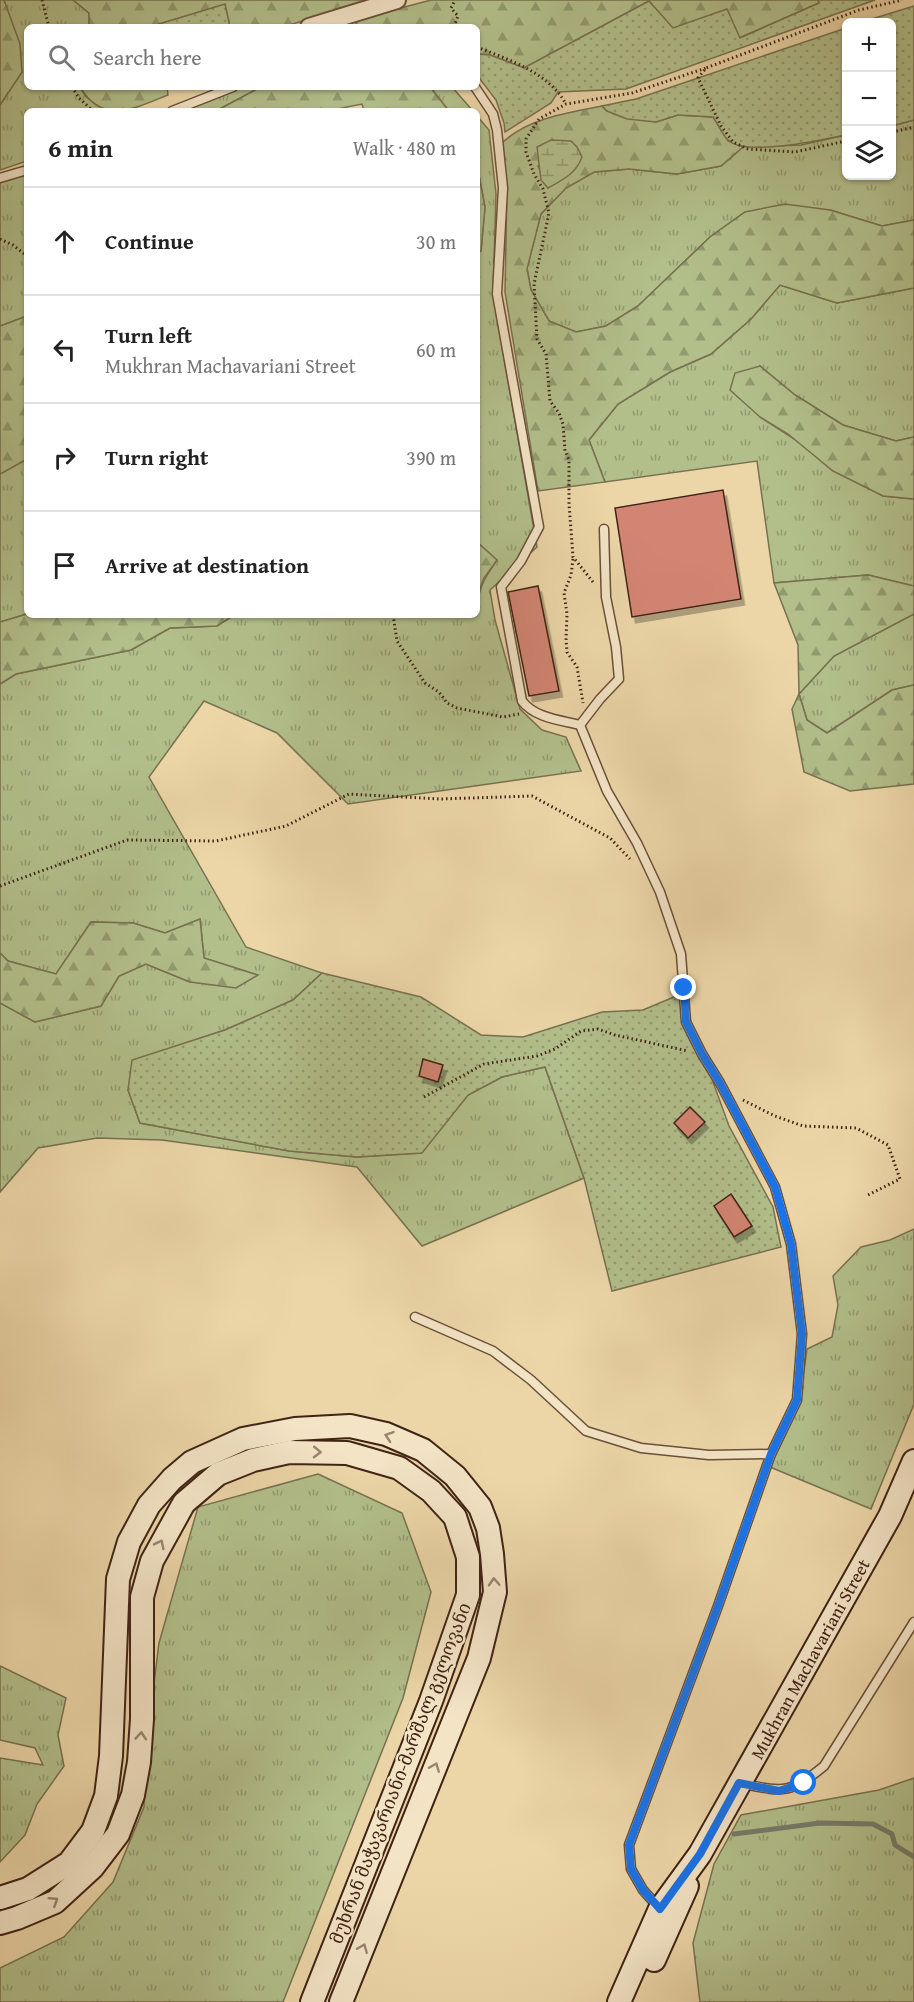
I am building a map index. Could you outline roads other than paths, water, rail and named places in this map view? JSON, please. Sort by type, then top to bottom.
[{"type":"main road","name":"მუხრან მაჭავარიანი-მარშალ გელოვანი","points":[[0,1898],[28,1889],[69,1863],[93,1831],[105,1796],[111,1756],[118,1579],[129,1542],[148,1505],[172,1479],[192,1462],[243,1439],[295,1430],[350,1426],[386,1434],[423,1450],[455,1476],[480,1507],[490,1537],[495,1592],[479,1658],[341,2002]]},
{"type":"main road","name":"მუხრან მაჭავარიანი-მარშალ გელოვანი","points":[[0,1923],[55,1902],[92,1869],[118,1834],[133,1795],[139,1762],[142,1719],[142,1597],[152,1561],[184,1503],[218,1474],[253,1460],[289,1452],[347,1453],[399,1468],[431,1491],[455,1517],[468,1557],[468,1595],[431,1701],[312,2002]]},
{"type":"main road","name":"Mukhran Machavariani Street","points":[[619,2002],[660,1909],[700,1854],[890,1516],[914,1461]]},
{"type":"main road","name":"Mukhran Machavariani Street","points":[[635,2002],[682,1901],[700,1854]]},
{"type":"main road","points":[[604,2002],[620,1968],[640,1935],[660,1909]]},
{"type":"street","points":[[319,24],[397,0]]},
{"type":"lane","points":[[180,108],[225,90]]},
{"type":"lane","points":[[477,90],[493,114],[497,130],[503,188],[497,294],[539,527],[521,561],[501,587],[522,700],[528,709],[539,714],[580,725]]},
{"type":"lane","points":[[0,178],[24,171]]},
{"type":"lane","points":[[580,725],[619,679],[616,647],[606,597],[604,529]]},
{"type":"lane","points":[[580,725],[607,791],[637,843],[660,892],[681,954],[686,1022],[775,1187],[791,1244],[802,1334],[797,1400],[771,1454],[718,1606],[629,1845],[631,1869],[643,1890],[660,1909]]},
{"type":"lane","points":[[415,1317],[493,1351],[531,1380],[586,1431],[641,1448],[709,1455],[771,1454]]},
{"type":"lane","points":[[739,1783],[779,1791],[804,1783],[824,1766],[914,1622]]},
{"type":"waterway","points":[[734,1834],[820,1823],[873,1824],[892,1834],[895,1845],[914,1857]]}]
